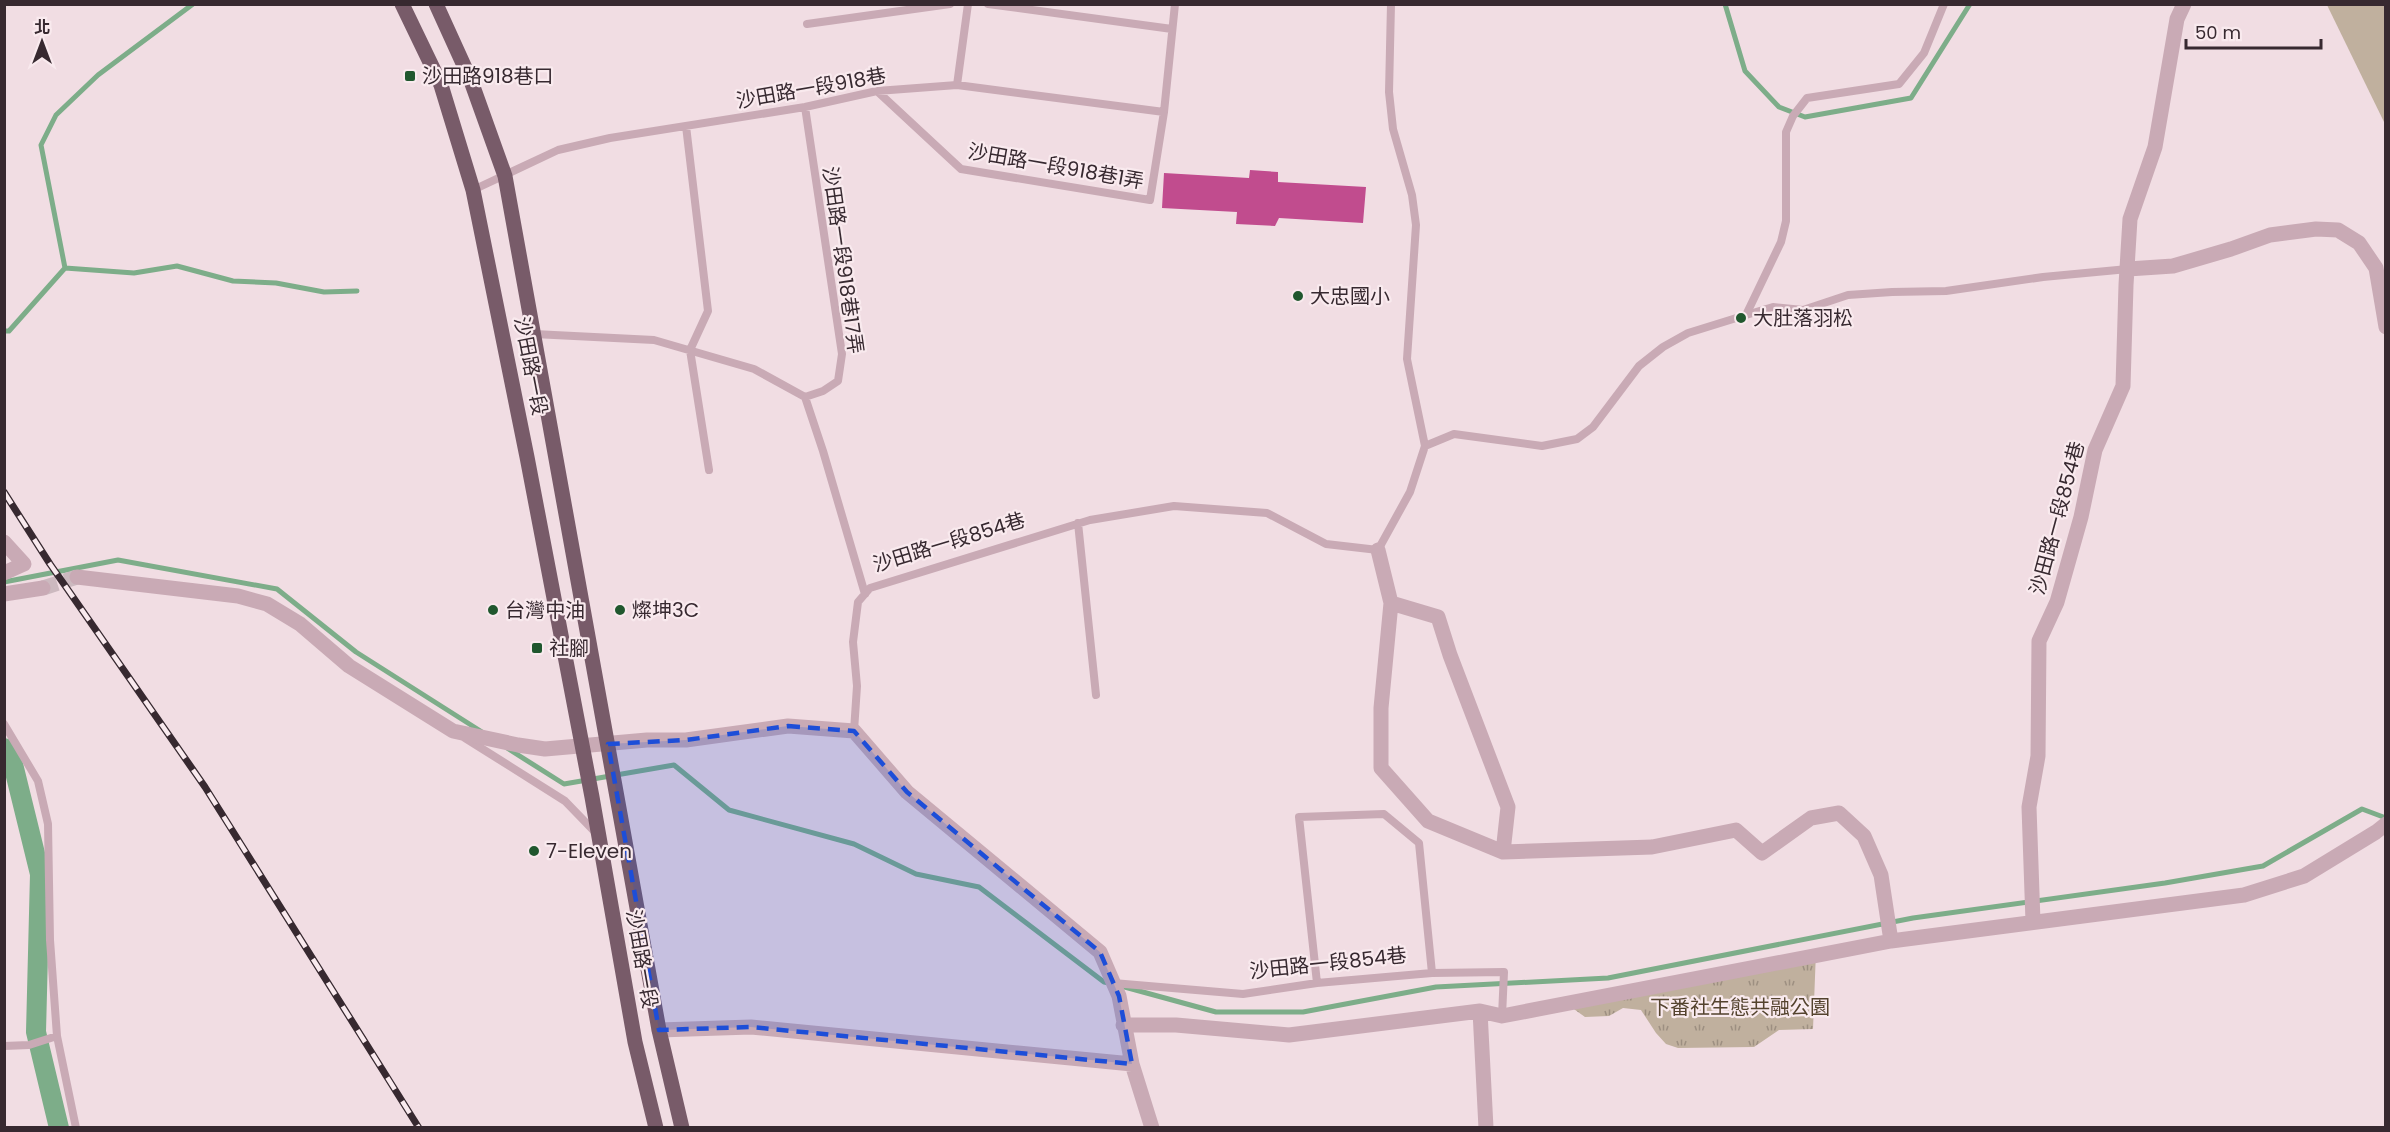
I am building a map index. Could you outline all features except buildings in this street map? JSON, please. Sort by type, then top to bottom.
[{"type":"main road","name":"沙田路一段","points":[[402,4],[441,85],[473,190],[528,457],[599,835],[635,1042],[656,1128]]},
{"type":"main road","name":"沙田路一段","points":[[436,4],[471,81],[505,176],[659,1030],[682,1128]]},
{"type":"street","name":"沙田路一段854巷","points":[[2032,922],[2029,807],[2038,756],[2038,641],[2057,602],[2081,518],[2095,450],[2123,386],[2130,219],[2155,147],[2176,19],[2184,4]]},
{"type":"street","points":[[2128,269],[2173,266],[2270,235],[2316,229],[2338,230],[2359,243],[2376,268],[2385,327]]},
{"type":"street","points":[[4,542],[24,564],[4,573]]},
{"type":"street","points":[[1377,550],[1391,603],[1381,708],[1381,768],[1428,821],[1503,852],[1652,847],[1736,830],[1761,853],[1811,818],[1839,813],[1864,836],[1881,875],[1891,941]]},
{"type":"street","points":[[77,577],[238,596],[267,604],[300,624],[350,666],[453,731],[545,749],[646,740],[686,740],[788,726],[854,732],[907,792],[1100,952],[1119,996],[1132,1064],[1152,1128]]},
{"type":"street","points":[[4,594],[43,588]]},
{"type":"street","points":[[1391,603],[1438,617],[1450,655],[1508,807],[1503,852]]},
{"type":"street","points":[[1123,1025],[1176,1025],[1289,1035],[1480,1011],[1502,1016],[1891,941],[2244,895],[2304,876],[2376,832],[2385,824]]},
{"type":"street","points":[[1480,1011],[1486,1128]]},
{"type":"street","points":[[659,1030],[751,1027],[1132,1064]]},
{"type":"lane","points":[[807,24],[950,4]]},
{"type":"lane","points":[[957,85],[968,4]]},
{"type":"lane","points":[[988,4],[1172,29]]},
{"type":"lane","points":[[1164,112],[1175,4]]},
{"type":"lane","points":[[1377,550],[1410,492],[1425,446],[1407,359],[1416,225],[1412,195],[1393,129],[1389,92],[1391,4]]},
{"type":"lane","points":[[1746,315],[1784,232],[1786,132],[1792,116],[1807,98],[1899,84],[1924,53],[1944,4]]},
{"type":"lane","name":"沙田路一段918巷","points":[[473,190],[558,150],[610,138],[805,107],[877,91],[957,85],[1164,112]]},
{"type":"lane","name":"沙田路一段918巷1弄","points":[[877,91],[961,169],[1150,200],[1164,112]]},
{"type":"lane","name":"沙田路一段918巷17弄","points":[[805,107],[842,354],[838,381],[823,391],[805,397]]},
{"type":"lane","points":[[686,126],[708,311],[690,350],[709,470]]},
{"type":"lane","points":[[1425,446],[1454,434],[1542,446],[1577,439],[1593,427],[1639,366],[1662,346],[1688,333],[1773,307],[1803,310],[1848,295],[1946,291],[2043,277],[2128,269]]},
{"type":"lane","points":[[534,334],[654,340],[754,369],[805,397],[865,594]]},
{"type":"lane","name":"沙田路一段854巷","points":[[854,732],[857,686],[853,642],[858,602],[870,588],[1078,524],[1174,506],[1267,513],[1326,544],[1377,550]]},
{"type":"lane","points":[[1078,524],[1096,695]]},
{"type":"lane","points":[[4,724],[38,781],[48,824],[51,940],[57,1036],[76,1128]]},
{"type":"lane","points":[[453,731],[565,801],[599,835]]},
{"type":"lane","points":[[1317,982],[1299,817],[1384,814],[1419,843],[1432,973]]},
{"type":"lane","name":"沙田路一段854巷","points":[[1113,982],[1243,994],[1317,982],[1432,973],[1504,972],[1502,1016]]},
{"type":"lane","points":[[4,1046],[29,1045],[57,1036]]},
{"type":"highlighted area","points":[[788,726],[854,731],[907,792],[1100,952],[1119,996],[1132,1064],[751,1027],[659,1030],[608,744],[686,740]]},
{"type":"green space","points":[[2327,5],[2385,5],[2385,124]]},
{"type":"green space","name":"下番社生態共融公園","points":[[1816,951],[1813,1029],[1779,1030],[1754,1047],[1678,1048],[1666,1044],[1641,1010],[1623,1008],[1609,1016],[1585,1017],[1571,1007]]},
{"type":"waterway","points":[[4,331],[9,331],[65,268],[41,145],[56,115],[98,75],[193,4]]},
{"type":"waterway","points":[[1725,4],[1745,71],[1779,107],[1805,117],[1911,98],[1970,4]]},
{"type":"waterway","points":[[65,268],[134,273],[177,266],[233,281],[276,283],[324,292],[357,291]]},
{"type":"waterway","points":[[4,582],[118,560],[277,589],[356,652],[482,732]]},
{"type":"waterway","points":[[4,748],[11,756],[40,874],[36,1032],[59,1128]]},
{"type":"waterway","points":[[507,748],[564,784],[674,765],[729,810],[854,844],[916,874],[979,887],[1104,982],[1109,983]]},
{"type":"waterway","points":[[1121,986],[1216,1012],[1303,1012],[1436,987],[1608,978],[1913,918],[2165,883],[2263,866],[2362,809],[2386,818]]},
{"type":"tunnel","points":[[43,588],[77,577]]},
{"type":"railway","points":[[4,492],[50,564],[205,787],[419,1128]]},
{"type":"place","name":"沙田路918巷口","points":[[410,76]]},
{"type":"place","name":"大忠國小","points":[[1298,296]]},
{"type":"place","name":"大肚落羽松","points":[[1741,318]]},
{"type":"place","name":"台灣中油","points":[[493,610]]},
{"type":"place","name":"燦坤3C","points":[[620,610]]},
{"type":"place","name":"社腳","points":[[537,648]]},
{"type":"place","name":"7-Eleven","points":[[534,851]]}]
